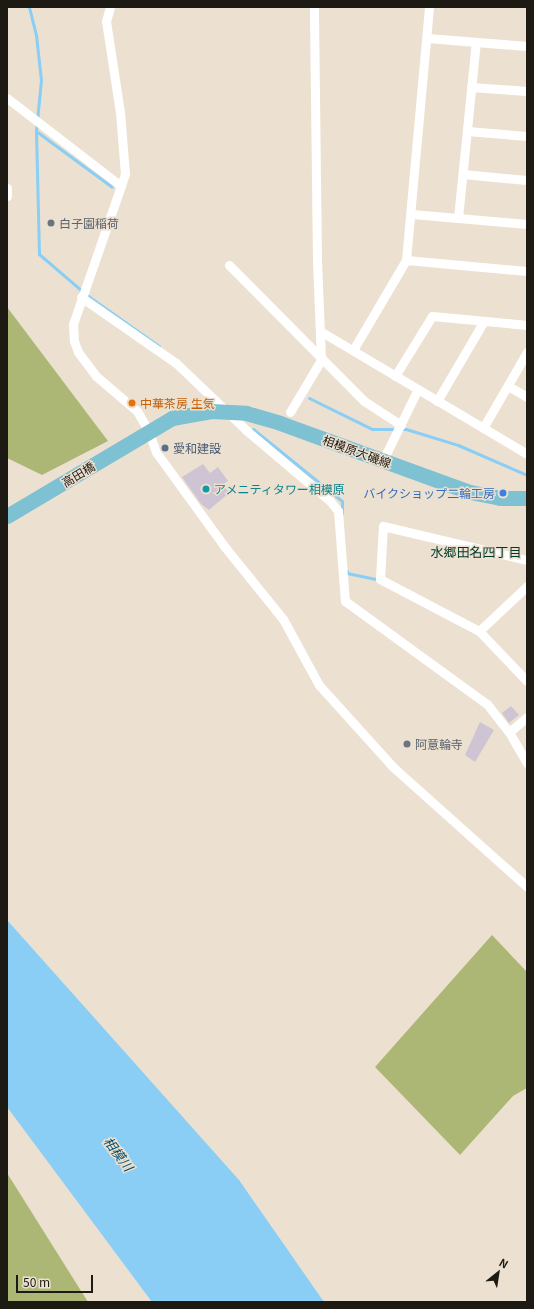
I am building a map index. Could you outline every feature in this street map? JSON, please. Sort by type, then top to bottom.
[{"type":"main road","name":"相模原大磯線","points":[[143,434],[172,418],[187,414],[230,411],[246,413],[310,434],[470,492],[500,498],[527,498]]},
{"type":"main road","name":"高田橋","points":[[7,516],[143,434]]},
{"type":"street","points":[[110,7],[106,21],[107,33],[125,157],[125,174],[81,297],[72,332],[78,352],[96,376],[137,411],[143,434],[224,546],[283,620],[319,684],[393,767],[527,887]]},
{"type":"street","points":[[290,412],[321,360],[314,7]]},
{"type":"street","points":[[353,350],[406,260],[412,214],[429,7]]},
{"type":"street","points":[[427,38],[527,46]]},
{"type":"street","points":[[458,218],[476,42]]},
{"type":"street","points":[[472,87],[527,91]]},
{"type":"street","points":[[7,98],[40,125],[121,186]]},
{"type":"street","points":[[467,131],[527,136]]},
{"type":"street","points":[[463,174],[527,180]]},
{"type":"street","points":[[7,188],[7,196]]},
{"type":"street","points":[[412,214],[527,224]]},
{"type":"street","points":[[406,260],[527,270]]},
{"type":"street","points":[[229,265],[321,360],[364,401],[401,425]]},
{"type":"street","points":[[81,297],[176,363],[246,430],[330,501],[338,511],[345,601],[487,704],[509,732],[527,763]]},
{"type":"street","points":[[395,376],[430,317],[527,325]]},
{"type":"street","points":[[437,400],[484,321]]},
{"type":"street","points":[[320,331],[527,454]]},
{"type":"street","points":[[483,428],[527,352]]},
{"type":"street","points":[[508,386],[527,398]]},
{"type":"street","points":[[383,460],[418,389]]},
{"type":"street","points":[[527,560],[383,526],[380,579],[479,631],[527,681]]},
{"type":"street","points":[[479,631],[527,586]]},
{"type":"street","points":[[509,732],[527,717]]},
{"type":"green space","points":[[7,307],[108,441],[42,475],[7,458]]},
{"type":"green space","points":[[492,935],[527,972],[527,1088],[513,1096],[460,1155],[375,1067]]},
{"type":"green space","points":[[7,1173],[88,1302],[7,1302]]},
{"type":"water","name":"相模川","points":[[7,920],[239,1180],[324,1302],[152,1302],[7,1107]]},
{"type":"building","name":"アメニティタワー相模原","points":[[203,464],[210,473],[218,467],[228,481],[223,484],[229,493],[209,510],[201,504],[182,477]]},
{"type":"building","points":[[511,706],[519,715],[509,723],[502,713]]},
{"type":"building","points":[[480,722],[494,730],[475,762],[465,755]]},
{"type":"waterway","points":[[29,7],[36,35],[41,80],[36,131],[39,254],[88,296],[159,346]]},
{"type":"waterway","points":[[36,131],[112,187]]},
{"type":"waterway","points":[[309,398],[372,429],[406,429],[458,445],[527,475]]},
{"type":"waterway","points":[[253,429],[342,501],[342,513]]},
{"type":"waterway","points":[[347,571],[347,573],[375,579]]},
{"type":"place","name":"白子園稲荷","points":[[51,223]]},
{"type":"place","name":"中華茶房 生気","points":[[132,403]]},
{"type":"place","name":"愛和建設","points":[[165,448]]},
{"type":"place","name":"アメニティタワー相模原","points":[[206,489]]},
{"type":"place","name":"バイクショップ二輪工房","points":[[503,493]]},
{"type":"place","name":"阿意輪寺","points":[[407,744]]},
{"type":"district","name":"水郷田名四丁目","points":[[476,552]]}]
